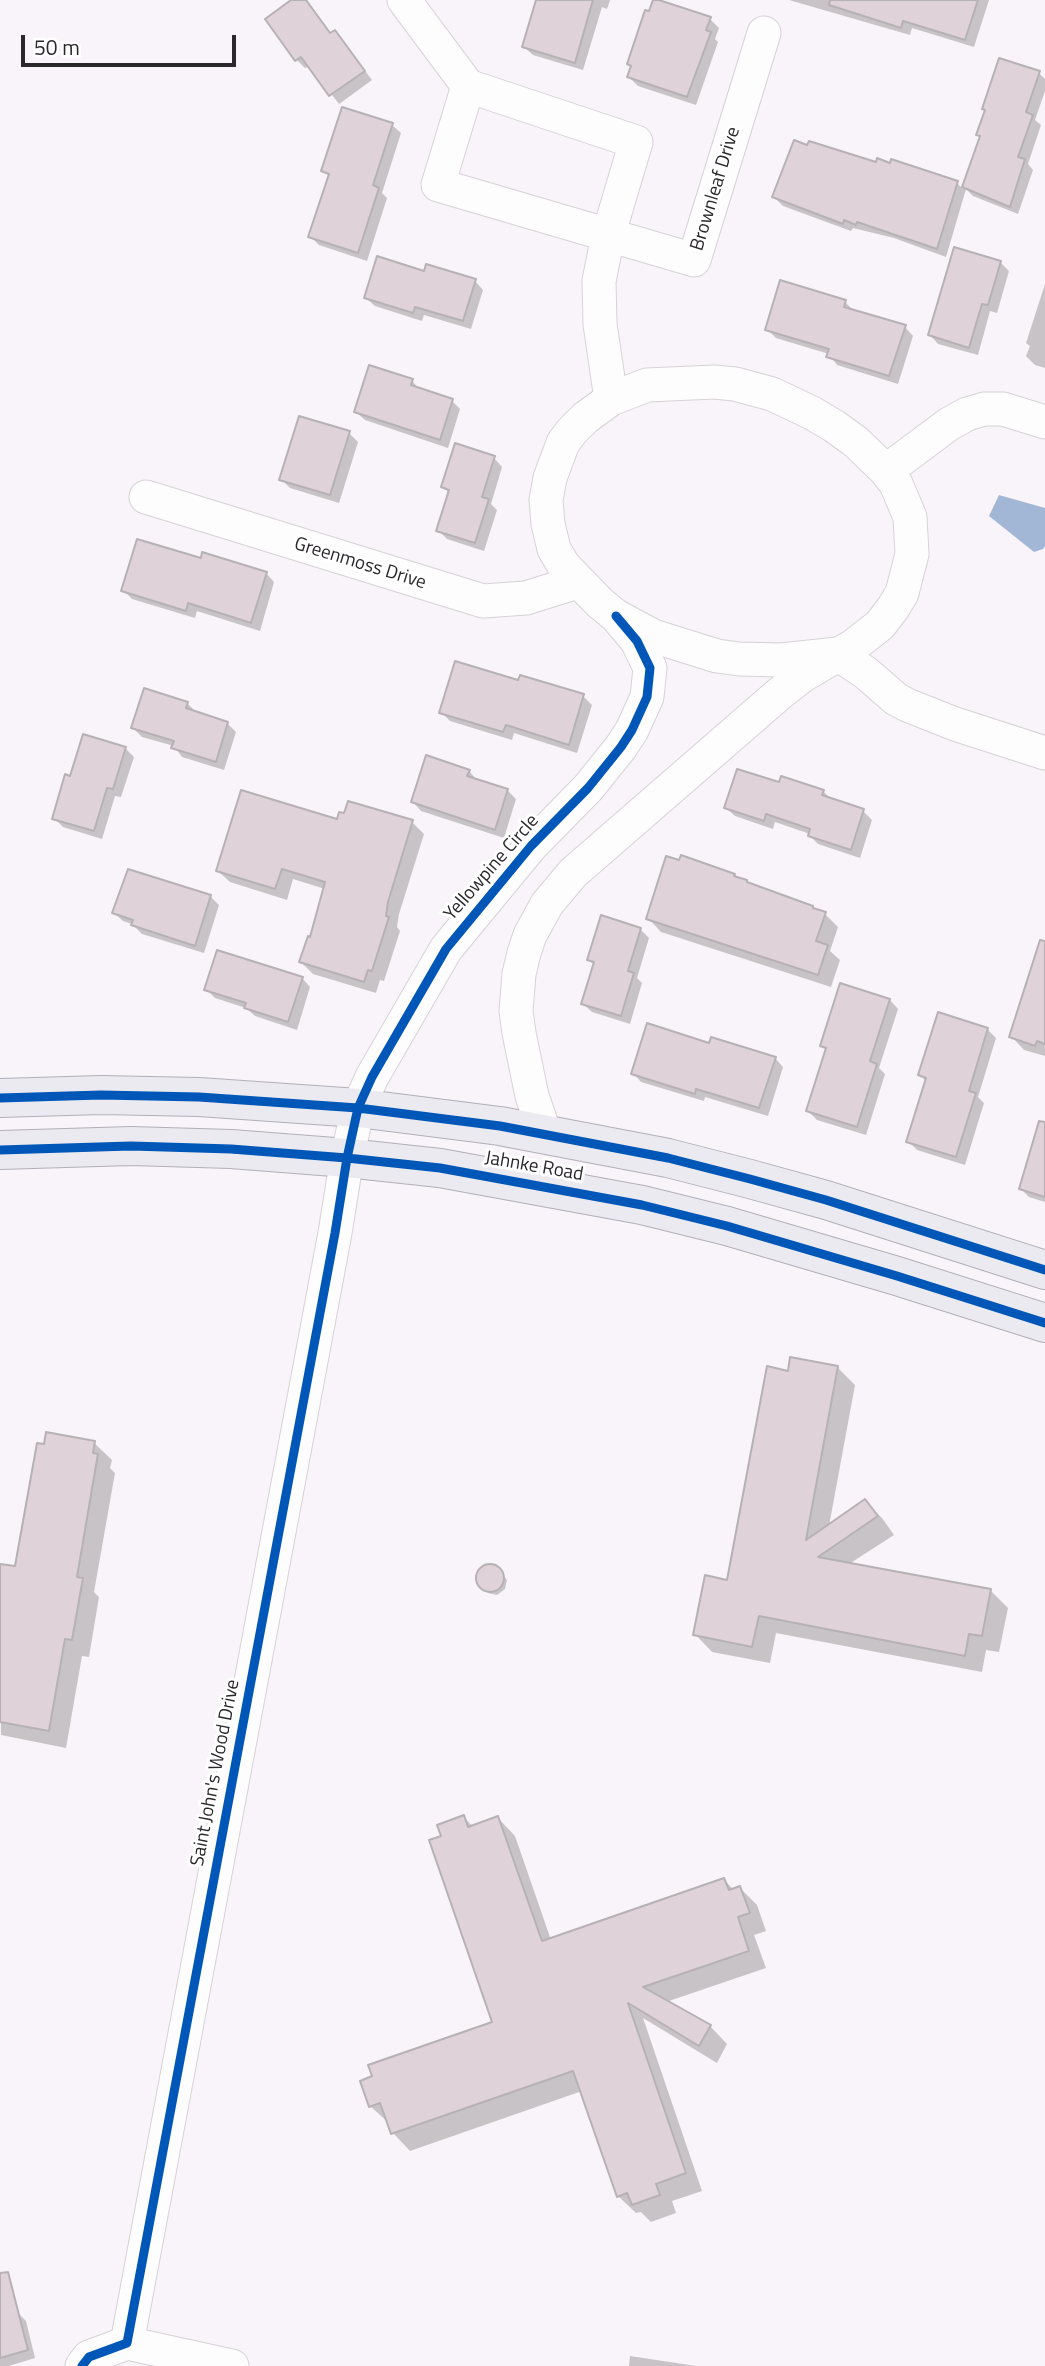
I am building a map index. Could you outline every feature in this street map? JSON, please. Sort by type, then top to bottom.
[{"type":"main road","name":"Jahnke Road","points":[[0,1098],[101,1095],[199,1097],[358,1108],[545,1134],[668,1158],[750,1179],[1045,1269]]},
{"type":"main road","name":"Jahnke Road","points":[[0,1150],[131,1146],[247,1150],[440,1168],[642,1205],[727,1226],[836,1257],[1045,1323]]},
{"type":"street","points":[[404,0],[468,86],[636,142],[608,236],[599,281],[601,333],[611,399]]},
{"type":"street","name":"Brownleaf Drive","points":[[468,86],[438,185],[694,260],[764,33]]},
{"type":"street","name":"Yellowpine Circle","points":[[347,1158],[358,1108],[372,1077],[432,972],[468,922],[531,846],[610,761],[641,712],[650,682],[650,668],[637,641],[616,616],[578,582],[554,549],[548,524],[547,500],[550,478],[563,443],[585,418],[611,399],[647,385],[713,382],[754,388],[791,402],[823,419],[856,442],[886,471],[896,484],[910,517],[912,554],[908,576],[893,608],[880,625],[779,694],[573,873],[538,917],[524,953],[517,992],[519,1033],[537,1115],[545,1134]]},
{"type":"street","points":[[886,471],[949,424],[967,414],[984,409],[1003,409],[1045,422]]},
{"type":"street","name":"Greenmoss Drive","points":[[146,497],[483,601],[526,598],[578,582]]},
{"type":"street","name":"Yellowpine Circle","points":[[616,616],[653,636],[717,656],[781,660],[838,654]]},
{"type":"street","points":[[838,654],[907,705],[955,724],[1045,753]]},
{"type":"street","name":"Yellowpine Circle","points":[[468,922],[525,888],[573,873]]},
{"type":"street","name":"Saint John's Wood Drive","points":[[127,2343],[347,1158]]},
{"type":"street","points":[[82,2366],[89,2357],[127,2343],[232,2366]]},
{"type":"water","points":[[999,495],[1045,508],[1043,549],[1034,552],[989,516]]},
{"type":"building","points":[[291,0],[306,0],[330,33],[335,30],[365,71],[329,96],[301,57],[295,61],[265,19]]},
{"type":"building","points":[[536,0],[593,0],[575,63],[522,47]]},
{"type":"building","points":[[653,0],[711,17],[706,30],[711,32],[687,97],[627,77],[631,66],[627,64],[645,10],[649,11]]},
{"type":"building","points":[[830,0],[978,0],[965,40],[903,21],[901,28],[829,5]]},
{"type":"building","points":[[999,58],[1040,71],[1026,112],[1033,115],[1018,157],[1025,159],[1010,207],[962,187],[980,136],[976,135],[985,110],[982,109]]},
{"type":"building","points":[[342,107],[393,123],[373,185],[379,188],[358,253],[308,237],[329,174],[321,171]]},
{"type":"building","points":[[794,140],[807,145],[809,141],[876,162],[877,158],[890,163],[891,159],[958,181],[937,249],[857,222],[856,225],[844,220],[843,224],[772,197]]},
{"type":"building","points":[[954,247],[1001,261],[988,305],[982,304],[969,348],[928,335]]},
{"type":"building","points":[[377,256],[424,271],[426,264],[476,279],[463,321],[415,307],[413,313],[364,298]]},
{"type":"building","points":[[780,280],[846,300],[844,307],[906,325],[889,376],[826,357],[829,349],[765,330]]},
{"type":"building","points":[[369,365],[413,379],[411,385],[453,399],[440,440],[354,412]]},
{"type":"building","points":[[299,416],[350,431],[330,495],[279,480]]},
{"type":"building","points":[[455,443],[495,456],[482,497],[489,499],[475,543],[436,531],[449,490],[441,487]]},
{"type":"building","points":[[137,539],[201,558],[202,552],[267,572],[251,623],[188,603],[186,611],[121,591]]},
{"type":"building","points":[[455,661],[518,680],[520,675],[584,694],[569,745],[506,725],[503,732],[439,713]]},
{"type":"building","points":[[144,688],[188,702],[186,708],[228,722],[216,762],[171,748],[174,741],[131,728]]},
{"type":"building","points":[[83,734],[126,747],[113,789],[107,788],[94,831],[52,819],[65,774],[70,776]]},
{"type":"building","points":[[426,755],[470,770],[467,776],[508,789],[495,830],[411,802]]},
{"type":"building","points":[[737,769],[779,782],[781,776],[824,790],[822,795],[864,809],[851,850],[808,836],[810,829],[766,814],[764,821],[724,808]]},
{"type":"building","points":[[241,790],[337,819],[339,812],[344,813],[348,801],[413,820],[388,902],[386,916],[389,917],[372,971],[368,970],[364,982],[299,962],[308,936],[310,937],[325,882],[282,869],[275,889],[216,871]]},
{"type":"building","points":[[681,855],[826,912],[816,941],[828,945],[818,975],[646,919],[666,856],[679,860]]},
{"type":"building","points":[[128,869],[211,895],[195,946],[131,925],[133,920],[112,913]]},
{"type":"building","points":[[601,915],[641,928],[628,971],[634,973],[621,1016],[581,1004],[594,962],[587,960]]},
{"type":"building","points":[[1040,940],[1045,941],[1045,1044],[1037,1041],[1035,1046],[1009,1037]]},
{"type":"building","points":[[217,950],[303,977],[288,1022],[244,1008],[246,1003],[204,990]]},
{"type":"building","points":[[840,983],[890,999],[870,1061],[877,1064],[857,1127],[806,1111],[826,1048],[820,1046]]},
{"type":"building","points":[[938,1012],[988,1028],[969,1091],[976,1093],[956,1157],[906,1142],[926,1078],[918,1075]]},
{"type":"building","points":[[647,1023],[709,1043],[711,1037],[776,1057],[759,1108],[696,1089],[695,1094],[631,1074]]},
{"type":"building","points":[[1039,1121],[1045,1122],[1045,1197],[1019,1189]]},
{"type":"building","points":[[790,1357],[838,1366],[806,1540],[865,1499],[878,1516],[818,1557],[991,1589],[982,1636],[969,1634],[965,1656],[759,1616],[752,1647],[693,1635],[705,1575],[727,1580],[767,1366],[788,1371]]},
{"type":"building","points":[[46,1432],[95,1441],[93,1453],[98,1454],[77,1577],[83,1578],[72,1640],[65,1639],[49,1731],[0,1722],[0,1564],[15,1566],[37,1443],[44,1444]]},
{"type":"building","points":[[490,1564],[500,1568],[504,1578],[500,1588],[490,1592],[480,1588],[476,1578],[480,1568]]},
{"type":"building","points":[[464,1815],[468,1827],[498,1816],[542,1941],[724,1878],[729,1890],[740,1886],[750,1913],[738,1917],[749,1951],[643,1987],[711,2025],[699,2046],[628,2003],[686,2173],[656,2184],[660,2195],[632,2205],[627,2193],[617,2197],[573,2071],[391,2134],[380,2103],[369,2107],[360,2081],[372,2076],[368,2065],[492,2022],[429,1840],[441,1836],[437,1825]]},
{"type":"building","points":[[8,2272],[28,2350],[0,2358],[0,2273]]},
{"type":"cycle path","points":[[82,2366],[89,2357],[127,2343],[358,1108],[372,1077],[446,949],[531,846],[588,788],[632,730],[647,697],[650,668],[637,641],[616,616]]},
{"type":"cycle path","points":[[0,1098],[101,1095],[199,1097],[358,1108],[500,1126],[668,1158],[750,1179],[826,1200],[1045,1270]]},
{"type":"cycle path","points":[[0,1150],[131,1146],[231,1149],[440,1168],[642,1205],[727,1226],[1045,1323]]}]
